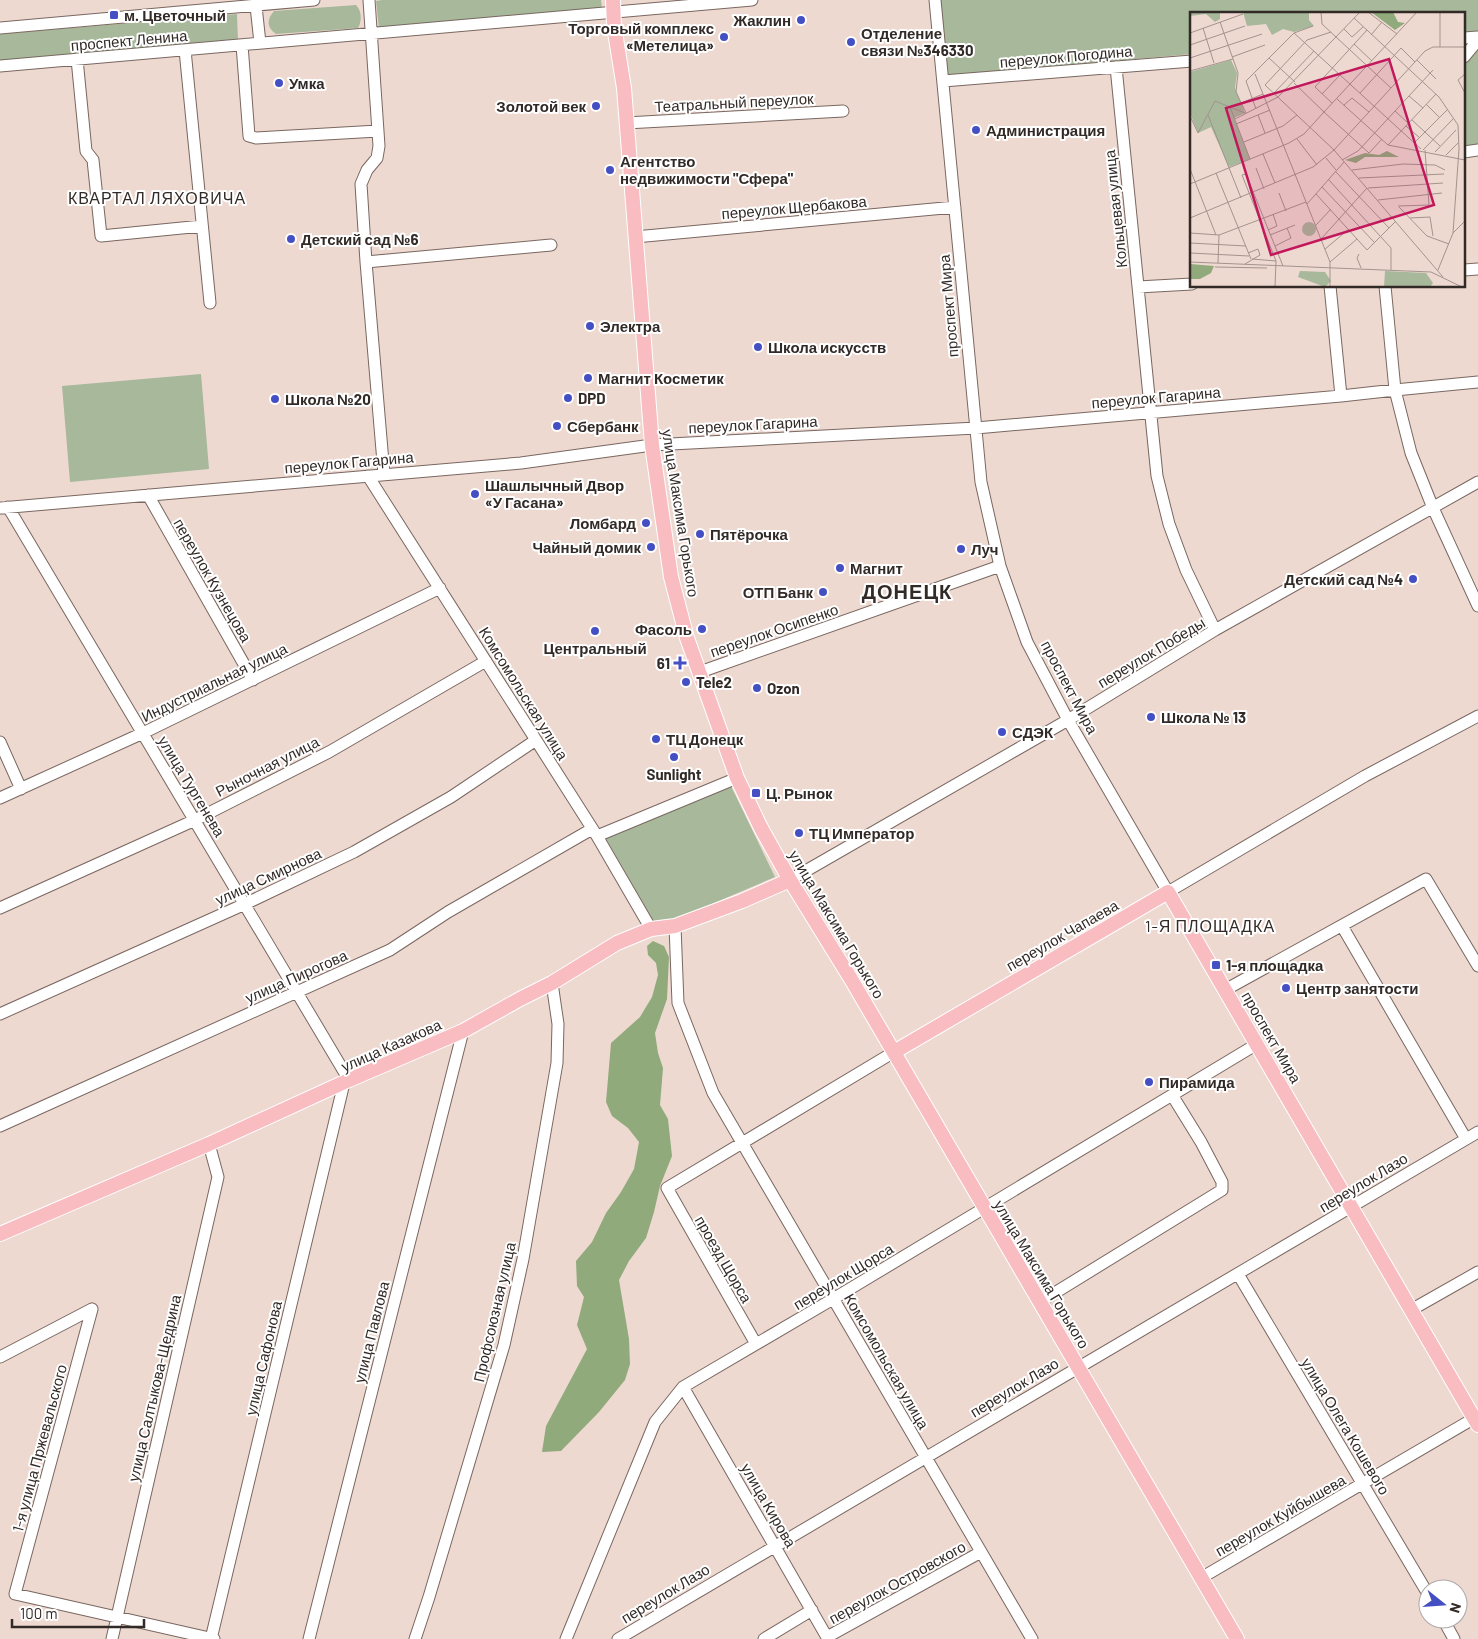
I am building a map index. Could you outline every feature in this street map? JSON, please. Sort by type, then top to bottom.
[{"type":"main road","name":"улица Максима Горького","points":[[613,6],[626,123],[652,444],[671,576],[687,638],[736,778],[790,880],[894,1052],[984,1209],[1237,1639]]},
{"type":"main road","name":"улица Казакова","points":[[0,1234],[463,1032],[552,983],[617,944],[651,929],[675,926],[742,901],[790,880]]},
{"type":"main road","name":"проспект Мира","points":[[1168,892],[1477,1420]]},
{"type":"main road","name":"переулок Чапаева","points":[[894,1052],[1168,892]]},
{"type":"street","name":"проспект Ленина","points":[[0,28],[314,0]]},
{"type":"street","points":[[369,0],[379,146],[377,158],[367,170],[361,184],[384,474]]},
{"type":"street","name":"проспект Ленина","points":[[0,66],[371,33],[613,6],[752,0]]},
{"type":"street","name":"проспект Мира","points":[[935,0],[981,482],[1000,566],[1027,642],[1068,720],[1168,892]]},
{"type":"street","points":[[256,6],[260,43]]},
{"type":"street","points":[[1466,54],[1478,39]]},
{"type":"street","points":[[242,45],[249,136],[256,138],[378,132]]},
{"type":"street","points":[[185,50],[210,303]]},
{"type":"street","points":[[77,59],[86,151],[94,160],[101,236],[202,226]]},
{"type":"street","name":"переулок Погодина","points":[[943,81],[1190,61]]},
{"type":"street","name":"Кольцевая улица","points":[[1116,67],[1157,476],[1169,524],[1186,570],[1215,630]]},
{"type":"street","name":"Театральный переулок","points":[[626,123],[843,111]]},
{"type":"street","name":"переулок Щербакова","points":[[635,237],[955,207]]},
{"type":"street","points":[[366,262],[551,244]]},
{"type":"street","name":"Кольцевая улица","points":[[1138,287],[1190,284]]},
{"type":"street","points":[[1330,288],[1341,396]]},
{"type":"street","points":[[1385,288],[1395,390],[1411,453],[1433,508],[1478,606]]},
{"type":"street","name":"переулок Гагарина","points":[[4,508],[521,463],[652,444],[976,428],[1478,382]]},
{"type":"street","name":"Комсомольская улица","points":[[368,476],[595,832],[651,929]]},
{"type":"street","name":"переулок Победы","points":[[790,880],[1068,720],[1215,630],[1478,482]]},
{"type":"street","name":"переулок Кузнецова","points":[[148,495],[252,680]]},
{"type":"street","name":"улица Тургенева","points":[[4,508],[143,733],[297,992],[347,1081]]},
{"type":"street","name":"переулок Осипенко","points":[[700,672],[1000,566]]},
{"type":"street","name":"Индустриальная улица","points":[[0,798],[143,733],[440,588]]},
{"type":"street","name":"Рыночная улица","points":[[0,908],[195,820],[329,752],[486,661]]},
{"type":"street","name":"переулок Чапаева","points":[[1168,892],[1365,776],[1478,716]]},
{"type":"street","name":"улица Смирнова","points":[[0,1014],[245,904],[354,852],[451,797],[536,740]]},
{"type":"street","points":[[0,742],[21,789]]},
{"type":"street","name":"улица Пирогова","points":[[0,1126],[390,950],[448,912],[595,832],[736,778]]},
{"type":"street","points":[[1225,990],[1426,879],[1478,966]]},
{"type":"street","name":"Комсомольская улица","points":[[675,926],[678,1003],[712,1093],[1032,1639]]},
{"type":"street","points":[[1342,926],[1466,1139]]},
{"type":"street","name":"Профсоюзная улица","points":[[415,1639],[430,1597],[504,1346],[523,1259],[557,1063],[558,1024],[552,983]]},
{"type":"street","name":"улица Павлова","points":[[309,1639],[463,1032]]},
{"type":"street","name":"переулок Щорса","points":[[566,1639],[655,1422],[683,1387],[984,1209],[1257,1044]]},
{"type":"street","name":"переулок Чапаева","points":[[667,1188],[894,1052]]},
{"type":"street","name":"улица Сафонова","points":[[212,1639],[347,1081]]},
{"type":"street","points":[[1040,1302],[1222,1190],[1222,1182],[1201,1142],[1172,1095]]},
{"type":"street","name":"переулок Лазо","points":[[624,1637],[1478,1132]]},
{"type":"street","name":"улица Салтыкова-Щедрина","points":[[112,1639],[218,1177],[209,1144]]},
{"type":"street","name":"проезд Щорса","points":[[667,1188],[756,1344]]},
{"type":"street","points":[[1411,1310],[1478,1272]]},
{"type":"street","name":"улица Олега Кошевого","points":[[1238,1274],[1419,1579]]},
{"type":"street","name":"1-я улица Пржевальского","points":[[0,1357],[92,1309],[16,1594],[117,1617]]},
{"type":"street","name":"улица Кирова","points":[[683,1387],[828,1638]]},
{"type":"street","name":"переулок Куйбышева","points":[[1201,1578],[1477,1420]]},
{"type":"street","name":"переулок Островского","points":[[828,1638],[981,1552]]},
{"type":"street","name":"переулок Островского","points":[[764,1639],[812,1610]]},
{"type":"street","points":[[117,1617],[212,1639]]},
{"type":"green space","points":[[601,0],[602,9],[379,29],[376,1]]},
{"type":"green space","points":[[940,0],[1478,0],[1478,147],[1466,148],[1466,12],[1190,12],[1190,54],[947,76]]},
{"type":"green space","points":[[356,5],[361,16],[358,28],[276,34],[269,26],[270,17],[274,11]]},
{"type":"green space","points":[[237,14],[238,41],[0,61],[0,34]]},
{"type":"green space","points":[[201,374],[209,469],[70,482],[62,386]]},
{"type":"green space","points":[[730,784],[775,877],[665,924],[654,922],[605,837]]},
{"type":"green space","points":[[653,941],[664,946],[669,957],[667,999],[655,1033],[658,1053],[663,1068],[660,1105],[668,1119],[672,1156],[660,1186],[646,1238],[629,1261],[619,1280],[629,1339],[630,1364],[625,1380],[599,1412],[561,1451],[542,1452],[546,1426],[587,1349],[577,1325],[584,1297],[577,1286],[576,1261],[592,1242],[606,1213],[634,1169],[639,1142],[628,1128],[612,1116],[606,1102],[611,1043],[640,1017],[652,997],[658,975],[656,963],[648,955],[647,946]]},
{"type":"place","name":"м. Цветочный","points":[[114,15]]},
{"type":"place","name":"Жаклин","points":[[801,20]]},
{"type":"place","name":"Торговый комплекс «Метелица»","points":[[724,37]]},
{"type":"place","name":"Отделение связи №346330","points":[[851,42]]},
{"type":"place","name":"Умка","points":[[279,83]]},
{"type":"place","name":"Золотой век","points":[[596,106]]},
{"type":"place","name":"Администрация","points":[[976,130]]},
{"type":"place","name":"Агентство недвижимости \"Сфера\"","points":[[610,170]]},
{"type":"place","name":"Детский сад №6","points":[[291,239]]},
{"type":"place","name":"Электра","points":[[590,326]]},
{"type":"place","name":"Школа искусств","points":[[758,347]]},
{"type":"place","name":"Магнит Косметик","points":[[588,378]]},
{"type":"place","name":"DPD","points":[[568,398]]},
{"type":"place","name":"Школа №20","points":[[275,399]]},
{"type":"place","name":"Сбербанк","points":[[557,426]]},
{"type":"place","name":"Шашлычный Двор «У Гасана»","points":[[475,494]]},
{"type":"place","name":"Ломбард","points":[[646,523]]},
{"type":"place","name":"Пятёрочка","points":[[700,534]]},
{"type":"place","name":"Чайный домик","points":[[651,547]]},
{"type":"place","name":"Луч","points":[[961,549]]},
{"type":"place","name":"Магнит","points":[[840,568]]},
{"type":"place","name":"Детский сад №4","points":[[1413,579]]},
{"type":"place","name":"ОТП Банк","points":[[823,592]]},
{"type":"place","name":"Фасоль","points":[[702,629]]},
{"type":"place","name":"Центральный","points":[[595,631]]},
{"type":"place","name":"61","points":[[680,663]]},
{"type":"place","name":"Tele2","points":[[686,682]]},
{"type":"place","name":"Ozon","points":[[757,688]]},
{"type":"place","name":"Школа № 13","points":[[1151,717]]},
{"type":"place","name":"СДЭК","points":[[1002,732]]},
{"type":"place","name":"ТЦ Донецк","points":[[656,739]]},
{"type":"place","name":"Sunlight","points":[[674,757]]},
{"type":"place","name":"Ц. Рынок","points":[[756,793]]},
{"type":"place","name":"ТЦ Император","points":[[799,833]]},
{"type":"place","name":"1-я площадка","points":[[1216,965]]},
{"type":"place","name":"Центр занятости","points":[[1286,988]]},
{"type":"place","name":"Пирамида","points":[[1149,1082]]},
{"type":"district","name":"КВАРТАЛ ЛЯХОВИЧА","points":[[157,197]]},
{"type":"district","name":"ДОНЕЦК","points":[[907,591]]},
{"type":"district","name":"1-Я ПЛОЩАДКА","points":[[1210,925]]}]
